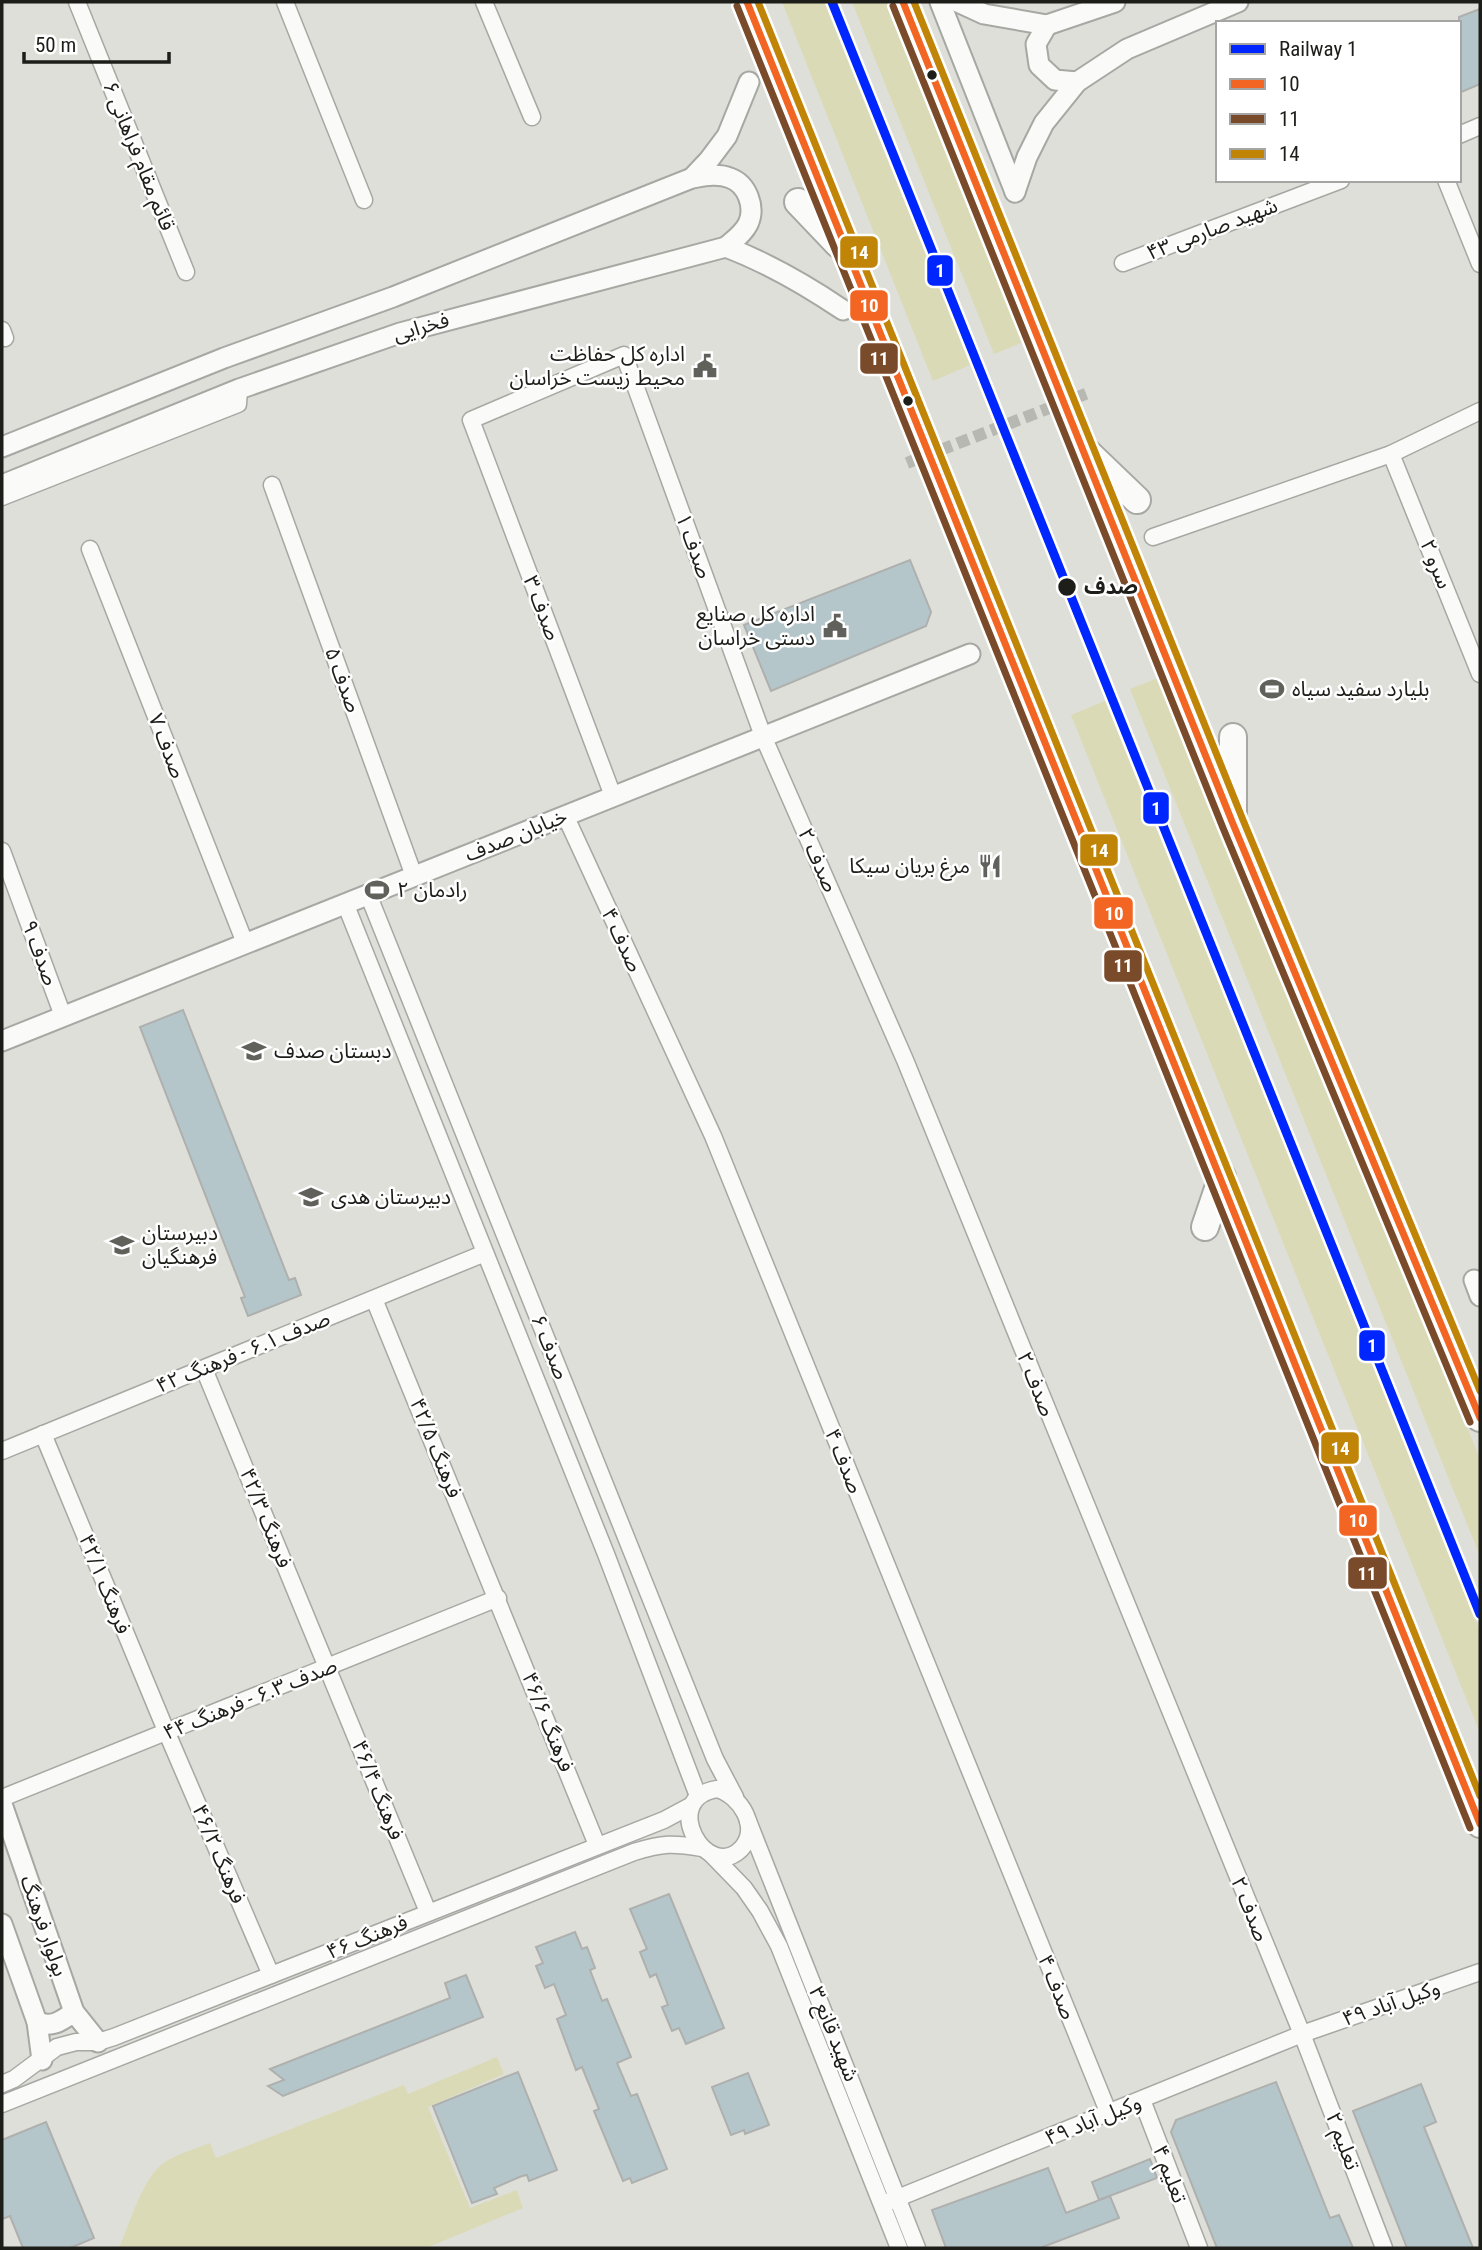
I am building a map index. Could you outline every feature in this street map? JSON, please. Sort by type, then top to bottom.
[{"type":"highway","points":[[747,2],[1222,1177],[1480,1824]]},
{"type":"highway","points":[[903,2],[1233,824],[1480,1418]]},
{"type":"highway","points":[[797,202],[848,254]]},
{"type":"highway","points":[[1081,447],[1137,500]]},
{"type":"highway","points":[[1233,737],[1233,824]]},
{"type":"highway","points":[[1205,1227],[1222,1177]]},
{"type":"street","name":"قائم مقام فراهانی ۶","points":[[77,2],[186,272]]},
{"type":"street","points":[[285,2],[364,200]]},
{"type":"street","points":[[484,2],[532,117]]},
{"type":"street","points":[[940,2],[1015,192],[1027,156],[1044,123],[1077,82],[1127,49],[1238,2]]},
{"type":"street","points":[[958,2],[984,14],[1047,25],[1115,2]]},
{"type":"street","points":[[1047,25],[1036,44],[1040,65],[1055,80],[1077,82]]},
{"type":"street","name":"فخرایی","points":[[2,447],[224,358],[393,297],[692,178],[727,136],[749,82]]},
{"type":"street","points":[[1461,134],[1480,126]]},
{"type":"street","points":[[692,178],[713,175],[730,178],[744,188],[751,204],[749,221],[740,236],[726,247],[805,285],[843,310]]},
{"type":"street","name":"شهید صارمی ۴۳","points":[[1123,263],[1336,182]]},
{"type":"street","points":[[1447,182],[1480,264]]},
{"type":"street","name":"فخرایی","points":[[2,485],[239,389],[400,333],[726,247]]},
{"type":"street","name":"صدف ۳","points":[[613,796],[471,420],[624,355]]},
{"type":"street","name":"صدف ۱","points":[[624,355],[763,736]]},
{"type":"street","points":[[2,497],[238,404],[239,389]]},
{"type":"street","points":[[1153,537],[1391,454],[1480,411]]},
{"type":"street","name":"سرو ۲","points":[[1391,454],[1480,674]]},
{"type":"street","name":"صدف ۵","points":[[272,485],[414,876]]},
{"type":"street","name":"صدف ۷","points":[[90,549],[245,943]]},
{"type":"street","name":"خیابان صدف","points":[[2,1041],[961,657]]},
{"type":"street","name":"صدف ۲","points":[[763,736],[905,1060],[1301,2034]]},
{"type":"street","name":"صدف ۴","points":[[565,815],[713,1136],[1109,2114]]},
{"type":"street","name":"صدف ۹","points":[[2,851],[63,1016]]},
{"type":"street","name":"صدف ۶","points":[[368,894],[715,1759],[736,1797]]},
{"type":"street","name":"صدف ۶","points":[[345,903],[570,1464],[695,1801]]},
{"type":"street","name":"صدف ۶.۱ - فرهنگ ۴۲","points":[[2,1451],[485,1253]]},
{"type":"street","name":"فرهنگ ۴۲/۵","points":[[374,1299],[498,1598]]},
{"type":"street","name":"فرهنگ ۴۲/۳","points":[[204,1368],[327,1668]]},
{"type":"street","name":"فرهنگ ۴۲/۱","points":[[43,1434],[167,1734]]},
{"type":"street","points":[[570,1464],[593,1456]]},
{"type":"street","name":"صدف ۶.۳ - فرهنگ ۴۴","points":[[2,1798],[167,1734],[498,1598]]},
{"type":"street","name":"فرهنگ ۴۶/۶","points":[[498,1598],[597,1845]]},
{"type":"street","name":"فرهنگ ۴۶/۴","points":[[327,1668],[428,1912]]},
{"type":"street","name":"فرهنگ ۴۶/۲","points":[[167,1734],[271,1975]]},
{"type":"street","points":[[717,1789],[736,1797],[748,1821],[746,1840],[740,1849],[721,1857],[707,1851],[696,1841],[690,1824],[695,1801],[707,1791],[717,1789]]},
{"type":"street","name":"فرهنگ ۴۶","points":[[2,2084],[14,2079],[57,2047],[76,2042],[98,2042],[664,1820],[695,1801]]},
{"type":"street","name":"بولوار فرهنگ","points":[[2,1804],[74,2012],[98,2042]]},
{"type":"street","name":"شهید قانع ۳","points":[[748,1821],[917,2248]]},
{"type":"street","name":"فرهنگ ۴۶","points":[[2,2104],[634,1852],[661,1844],[678,1844],[707,1851]]},
{"type":"street","name":"شهید قانع ۳","points":[[707,1851],[744,1888],[779,1946],[899,2248]]},
{"type":"street","name":"بولوار فرهنگ","points":[[2,1924],[37,2022],[42,2060]]},
{"type":"street","name":"۴۹ وکیل آباد","points":[[1301,2034],[1480,1972]]},
{"type":"street","points":[[37,2022],[57,2024],[74,2012]]},
{"type":"street","name":"وکیل آباد ۴۹","points":[[883,2204],[1142,2101],[1301,2034]]},
{"type":"street","name":"تعلیم ۲","points":[[1301,2034],[1384,2248]]},
{"type":"street","points":[[42,2060],[45,2075],[52,2085]]},
{"type":"street","name":"تعلیم ۴","points":[[1142,2101],[1199,2248]]},
{"type":"green space","points":[[782,2],[824,2],[970,365],[933,381]]},
{"type":"green space","points":[[852,2],[890,2],[1026,341],[994,354]]},
{"type":"green space","points":[[1163,676],[1480,1459],[1480,1556],[1130,689]]},
{"type":"green space","points":[[1105,701],[1480,1631],[1480,1733],[1071,715]]},
{"type":"green space","points":[[497,2057],[504,2074],[428,2107],[470,2208],[517,2190],[523,2208],[426,2248],[119,2248],[150,2178],[161,2165],[174,2157],[210,2143],[216,2158],[404,2085],[408,2094]]},
{"type":"building","points":[[1480,9],[1480,84],[1461,92],[1461,21],[1459,17]]},
{"type":"building","name":"اداره کل صنایع دستی خراسان","points":[[910,560],[931,612],[926,626],[771,691],[744,625]]},
{"type":"building","points":[[183,1010],[289,1280],[295,1278],[301,1295],[248,1316],[241,1298],[245,1297],[140,1027]]},
{"type":"building","points":[[669,1894],[724,2028],[686,2044],[679,2028],[672,2031],[662,2007],[668,2005],[656,1974],[650,1977],[640,1952],[647,1949],[630,1909]]},
{"type":"building","points":[[575,1932],[582,1949],[587,1947],[595,1968],[590,1970],[602,2001],[607,1999],[631,2057],[617,2063],[631,2096],[637,2094],[667,2169],[632,2183],[630,2178],[623,2181],[594,2111],[599,2109],[582,2067],[576,2070],[557,2019],[566,2015],[554,1984],[545,1988],[536,1966],[543,1963],[536,1947]]},
{"type":"building","points":[[466,1975],[483,2017],[283,2096],[268,2086],[284,2080],[270,2069],[450,1998],[445,1983]]},
{"type":"building","points":[[518,2072],[557,2170],[529,2181],[527,2175],[522,2176],[494,2188],[497,2194],[472,2203],[433,2106]]},
{"type":"building","points":[[748,2073],[769,2125],[745,2134],[744,2130],[731,2135],[712,2087]]},
{"type":"building","points":[[1276,2082],[1330,2218],[1339,2215],[1353,2248],[1217,2248],[1171,2132],[1176,2120]]},
{"type":"building","points":[[1421,2084],[1436,2122],[1424,2127],[1473,2248],[1407,2248],[1353,2111]]},
{"type":"building","points":[[46,2122],[94,2238],[70,2248],[23,2248],[10,2216],[2,2219],[2,2140]]},
{"type":"building","points":[[1150,2159],[1157,2178],[1099,2200],[1092,2182]]},
{"type":"building","points":[[1048,2168],[1066,2213],[1110,2196],[1119,2218],[1040,2248],[946,2248],[932,2210]]},
{"type":"tunnel","points":[[907,463],[1088,393]]},
{"type":"rail line","name":"1","points":[[832,2],[1480,1614]]},
{"type":"transit line","name":"10","points":[[747,2],[1480,1824]]},
{"type":"transit line","name":"14","points":[[758,2],[1480,1796]]},
{"type":"transit line","name":"10","points":[[903,2],[1233,824],[1480,1418]]},
{"type":"transit line","name":"14","points":[[914,2],[1243,820],[1480,1391]]},
{"type":"transit line","name":"11","points":[[737,6],[1470,1828]]},
{"type":"transit line","name":"11","points":[[893,6],[1223,828],[1470,1422]]},
{"type":"place","name":"اداره کل حفاظت محیط زیست خراسان","points":[[705,366]]},
{"type":"place","name":"صدف","points":[[1067,587]]},
{"type":"place","name":"اداره کل صنایع دستی خراسان","points":[[835,626]]},
{"type":"place","name":"بلیارد سفید سیاه","points":[[1272,689]]},
{"type":"place","name":"مرغ بریان سیکا","points":[[990,866]]},
{"type":"place","name":"رادمان ۲","points":[[377,890]]},
{"type":"place","name":"دبستان صدف","points":[[254,1051]]},
{"type":"place","name":"دبیرستان هدی","points":[[311,1197]]},
{"type":"place","name":"دبیرستان فرهنگیان","points":[[122,1245]]}]
